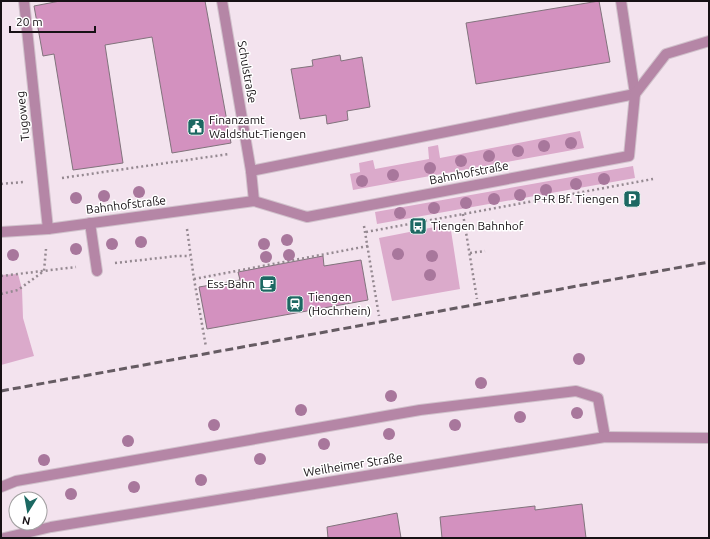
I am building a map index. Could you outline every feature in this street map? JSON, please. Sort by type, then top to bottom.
[{"type":"street","name":"Tugoweg","points":[[24,1],[48,229]]},
{"type":"street","name":"Schulstraße","points":[[222,1],[251,170]]},
{"type":"street","name":"Bahnhofstraße","points":[[1,232],[48,229],[254,201],[307,216],[629,156],[635,94],[621,1]]},
{"type":"street","points":[[254,201],[251,170],[635,94],[666,54],[709,41]]},
{"type":"street","points":[[90,223],[97,272]]},
{"type":"street","points":[[1,487],[16,481],[420,410],[576,392],[598,398],[605,437]]},
{"type":"street","name":"Weilheimer Straße","points":[[4,538],[51,527],[605,437],[709,438]]},
{"type":"path","points":[[1,184],[76,177],[248,152]]},
{"type":"path","points":[[366,232],[654,179]]},
{"type":"path","points":[[358,207],[366,232],[379,316]]},
{"type":"path","points":[[185,211],[194,279],[206,347]]},
{"type":"path","points":[[463,214],[477,299]]},
{"type":"path","points":[[1,294],[18,290],[44,271],[48,229]]},
{"type":"path","points":[[194,279],[368,246]]},
{"type":"path","points":[[470,253],[485,251]]},
{"type":"shaded area","points":[[580,131],[584,148],[353,190],[350,174],[360,172],[359,163],[373,160],[375,169],[429,159],[428,147],[438,145],[440,158]]},
{"type":"shaded area","points":[[633,166],[635,178],[377,224],[375,212]]},
{"type":"shaded area","points":[[450,224],[460,289],[392,301],[379,238]]},
{"type":"shaded area","points":[[18,274],[22,289],[23,318],[34,356],[1,365],[1,275]]},
{"type":"building","points":[[60,1],[205,1],[231,143],[172,153],[152,37],[105,45],[123,163],[73,170],[54,54],[43,56],[34,6]]},
{"type":"building","points":[[599,1],[610,62],[476,84],[466,23]]},
{"type":"building","points":[[340,55],[341,61],[362,57],[370,107],[347,111],[348,120],[327,124],[326,115],[300,119],[291,69],[313,66],[312,60]]},
{"type":"building","points":[[323,256],[324,266],[361,260],[368,300],[207,329],[199,287],[240,280],[238,272]]},
{"type":"building","points":[[582,504],[586,538],[442,538],[440,517],[535,506],[535,510]]},
{"type":"building","points":[[397,513],[401,538],[328,538],[327,527]]},
{"type":"railway","points":[[1,391],[709,262]]},
{"type":"place","name":"Finanzamt Waldshut-Tiengen","points":[[196,127]]},
{"type":"place","name":"P+R Bf. Tiengen","points":[[632,199]]},
{"type":"place","name":"Tiengen Bahnhof","points":[[418,226]]},
{"type":"place","name":"Ess-Bahn","points":[[268,284]]},
{"type":"place","name":"Tiengen (Hochrhein)","points":[[295,304]]}]
